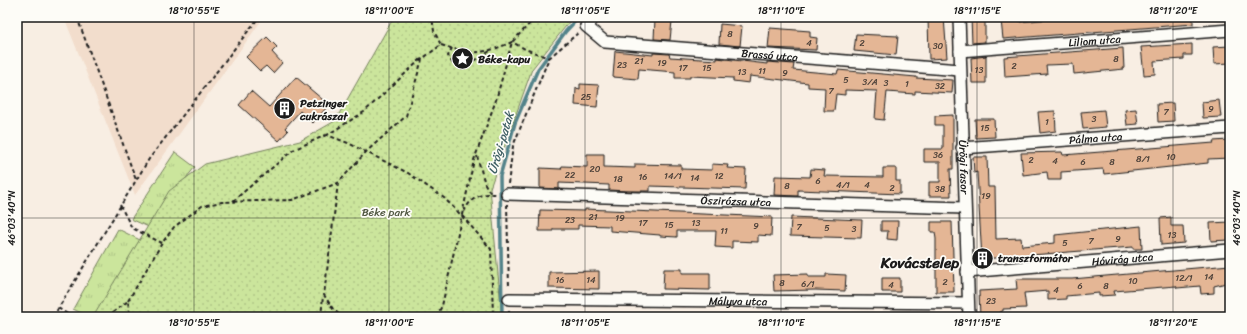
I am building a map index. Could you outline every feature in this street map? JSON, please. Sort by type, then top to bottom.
[{"type":"street","name":"Ürögi fasor","points":[[959,17],[962,148],[969,317]]},
{"type":"street","name":"Brassó utca","points":[[590,30],[605,42],[960,70]]},
{"type":"street","name":"Liliom utca","points":[[960,51],[1230,30]]},
{"type":"street","name":"Pálma utca","points":[[962,148],[1230,128]]},
{"type":"street","name":"Őszirózsa utca","points":[[507,194],[964,208]]},
{"type":"street","name":"Hóvirág utca","points":[[967,272],[1230,250]]},
{"type":"street","name":"Mályva utca","points":[[509,300],[968,302]]},
{"type":"lane","points":[[590,30],[597,17]]},
{"type":"path","points":[[77,17],[136,180]]},
{"type":"path","points":[[52,317],[149,159],[258,17]]},
{"type":"path","points":[[432,17],[434,31],[441,45],[463,52],[491,51]]},
{"type":"path","points":[[452,48],[448,56],[453,64],[465,67],[491,51],[512,42],[536,17]]},
{"type":"path","points":[[509,317],[507,194],[513,146],[549,58],[590,30]]},
{"type":"path","points":[[512,42],[549,58]]},
{"type":"path","points":[[436,317],[442,306],[476,154],[496,100],[512,42]]},
{"type":"path","points":[[232,202],[293,150],[327,135],[364,112],[422,59],[441,45]]},
{"type":"path","points":[[107,317],[128,301],[162,243],[174,227],[202,206],[232,202],[292,200],[338,183],[366,152],[406,116],[422,59]]},
{"type":"path","points":[[327,135],[348,143],[408,173],[444,198],[462,217],[491,249],[493,317]]},
{"type":"path","points":[[462,217],[469,202],[479,196],[491,194],[485,184],[476,154]]},
{"type":"path","points":[[321,317],[338,183]]},
{"type":"path","points":[[120,205],[132,228],[162,243]]},
{"type":"path","points":[[324,295],[332,309],[342,317]]},
{"type":"path","points":[[128,301],[130,317]]},
{"type":"path","points":[[58,308],[72,317]]},
{"type":"shaded area","points":[[64,17],[264,17],[135,195]]},
{"type":"green space","name":"Béke park","points":[[394,17],[573,17],[532,69],[490,188],[502,317],[93,317],[169,191],[205,164],[300,141],[335,121]]},
{"type":"green space","points":[[175,152],[195,167],[174,193],[153,229],[131,219]]},
{"type":"green space","points":[[118,229],[142,241],[97,317],[90,317],[73,309]]},
{"type":"building","points":[[928,17],[944,17],[947,58],[929,59]]},
{"type":"building","points":[[971,17],[985,17],[985,42],[972,43]]},
{"type":"building","points":[[1071,17],[1193,17],[1193,24],[1003,39],[1001,20],[1020,19],[1020,22]]},
{"type":"building","points":[[655,19],[672,21],[670,40],[654,39]]},
{"type":"building","points":[[720,24],[742,26],[740,46],[719,44]]},
{"type":"building","points":[[770,28],[810,31],[810,37],[817,38],[816,50],[768,48]]},
{"type":"building","points":[[856,34],[898,36],[896,55],[854,51]]},
{"type":"building","points":[[267,37],[277,47],[272,52],[282,63],[273,73],[266,66],[260,71],[246,57]]},
{"type":"building","points":[[1192,44],[1192,55],[1184,55],[1184,59],[1154,61],[1155,74],[1144,75],[1141,47]]},
{"type":"building","points":[[1230,46],[1230,63],[1214,64],[1213,47]]},
{"type":"building","points":[[1123,48],[1124,69],[1074,74],[1073,64],[1046,65],[1047,74],[1005,77],[1004,57]]},
{"type":"building","points":[[615,51],[653,55],[653,53],[669,54],[670,57],[717,60],[717,58],[767,64],[767,62],[794,64],[793,70],[837,74],[838,70],[916,78],[953,80],[952,93],[915,91],[915,94],[887,92],[884,120],[875,119],[877,91],[845,90],[845,95],[836,94],[834,111],[824,111],[825,88],[808,87],[808,83],[750,76],[749,83],[733,81],[733,78],[690,76],[690,78],[675,78],[675,72],[639,69],[638,79],[613,77]]},
{"type":"building","points":[[986,56],[986,83],[972,83],[971,58]]},
{"type":"building","name":"Petzinger cukrászat","points":[[296,77],[329,105],[313,123],[300,111],[285,128],[288,131],[279,141],[239,105],[251,91],[269,107]]},
{"type":"building","points":[[580,84],[599,85],[597,107],[575,105],[576,88],[580,89]]},
{"type":"building","points":[[1219,100],[1221,117],[1203,118],[1202,102]]},
{"type":"building","points":[[1173,103],[1174,121],[1158,122],[1157,104]]},
{"type":"building","points":[[1136,109],[1138,124],[1127,125],[1125,110]]},
{"type":"building","points":[[1104,110],[1106,127],[1083,129],[1081,112]]},
{"type":"building","points":[[1055,111],[1056,131],[1040,133],[1038,112]]},
{"type":"building","points":[[953,115],[953,169],[950,169],[951,196],[929,196],[929,182],[940,182],[940,162],[924,162],[924,149],[943,149],[943,125],[935,125],[935,116]]},
{"type":"building","points":[[975,119],[994,119],[995,137],[976,138]]},
{"type":"building","points":[[1229,140],[1230,158],[1208,159],[1208,163],[1104,174],[1103,169],[1061,172],[1061,180],[1048,180],[1047,172],[1023,175],[1021,153],[1062,152],[1063,155],[1214,143],[1213,141]]},
{"type":"building","points":[[587,154],[604,154],[604,167],[635,168],[635,164],[681,165],[681,169],[712,170],[712,164],[728,165],[727,168],[746,169],[745,189],[650,186],[650,191],[626,191],[609,190],[609,185],[559,183],[559,189],[540,188],[540,168],[561,169],[562,166],[587,167]]},
{"type":"building","points":[[973,157],[987,157],[988,187],[995,187],[996,239],[1021,238],[1022,246],[1055,243],[1055,235],[1141,226],[1142,249],[1133,249],[1133,247],[982,259],[977,172],[974,173]]},
{"type":"building","points":[[883,168],[896,168],[896,181],[900,181],[900,194],[798,190],[798,196],[774,195],[775,176],[810,177],[811,169],[825,170],[824,176],[883,177]]},
{"type":"building","points":[[585,209],[772,217],[771,236],[758,235],[758,242],[732,241],[732,248],[715,247],[716,231],[677,231],[677,237],[610,231],[610,226],[578,225],[578,229],[553,229],[553,231],[539,231],[540,210],[585,211]]},
{"type":"building","points":[[791,217],[862,220],[861,238],[790,236]]},
{"type":"building","points":[[1171,217],[1171,226],[1183,226],[1184,243],[1161,245],[1160,218]]},
{"type":"building","points":[[881,221],[898,221],[897,240],[887,239],[888,231],[881,231]]},
{"type":"building","points":[[931,222],[952,222],[954,292],[936,292],[936,239],[935,232],[931,232]]},
{"type":"building","points":[[1230,222],[1229,240],[1211,241],[1210,223]]},
{"type":"building","points":[[1230,265],[1230,282],[1214,286],[1214,293],[1201,294],[1200,286],[1177,288],[1176,286],[1114,291],[1115,295],[1099,296],[1099,293],[1066,296],[1066,299],[1048,300],[1048,291],[1024,293],[1026,308],[1003,309],[1003,311],[1000,312],[1000,317],[980,317],[979,291],[1017,289],[1016,279],[1072,279]]},
{"type":"building","points":[[664,269],[682,269],[682,273],[710,273],[710,290],[663,289]]},
{"type":"building","points":[[599,271],[599,289],[549,288],[549,272]]},
{"type":"building","points":[[808,274],[808,277],[826,277],[826,274],[846,275],[845,291],[774,291],[773,275]]},
{"type":"building","points":[[882,278],[900,278],[900,292],[882,292]]},
{"type":"waterway","name":"Ürögi-patak","points":[[502,317],[500,176],[515,123],[538,69],[566,31],[579,17]]},
{"type":"place","name":"Béke-kapu","points":[[463,59]]},
{"type":"place","name":"Petzinger cukrászat","points":[[284,109]]},
{"type":"place","name":"transzformátor","points":[[983,258]]},
{"type":"district","name":"Kovácstelep","points":[[920,263]]}]
